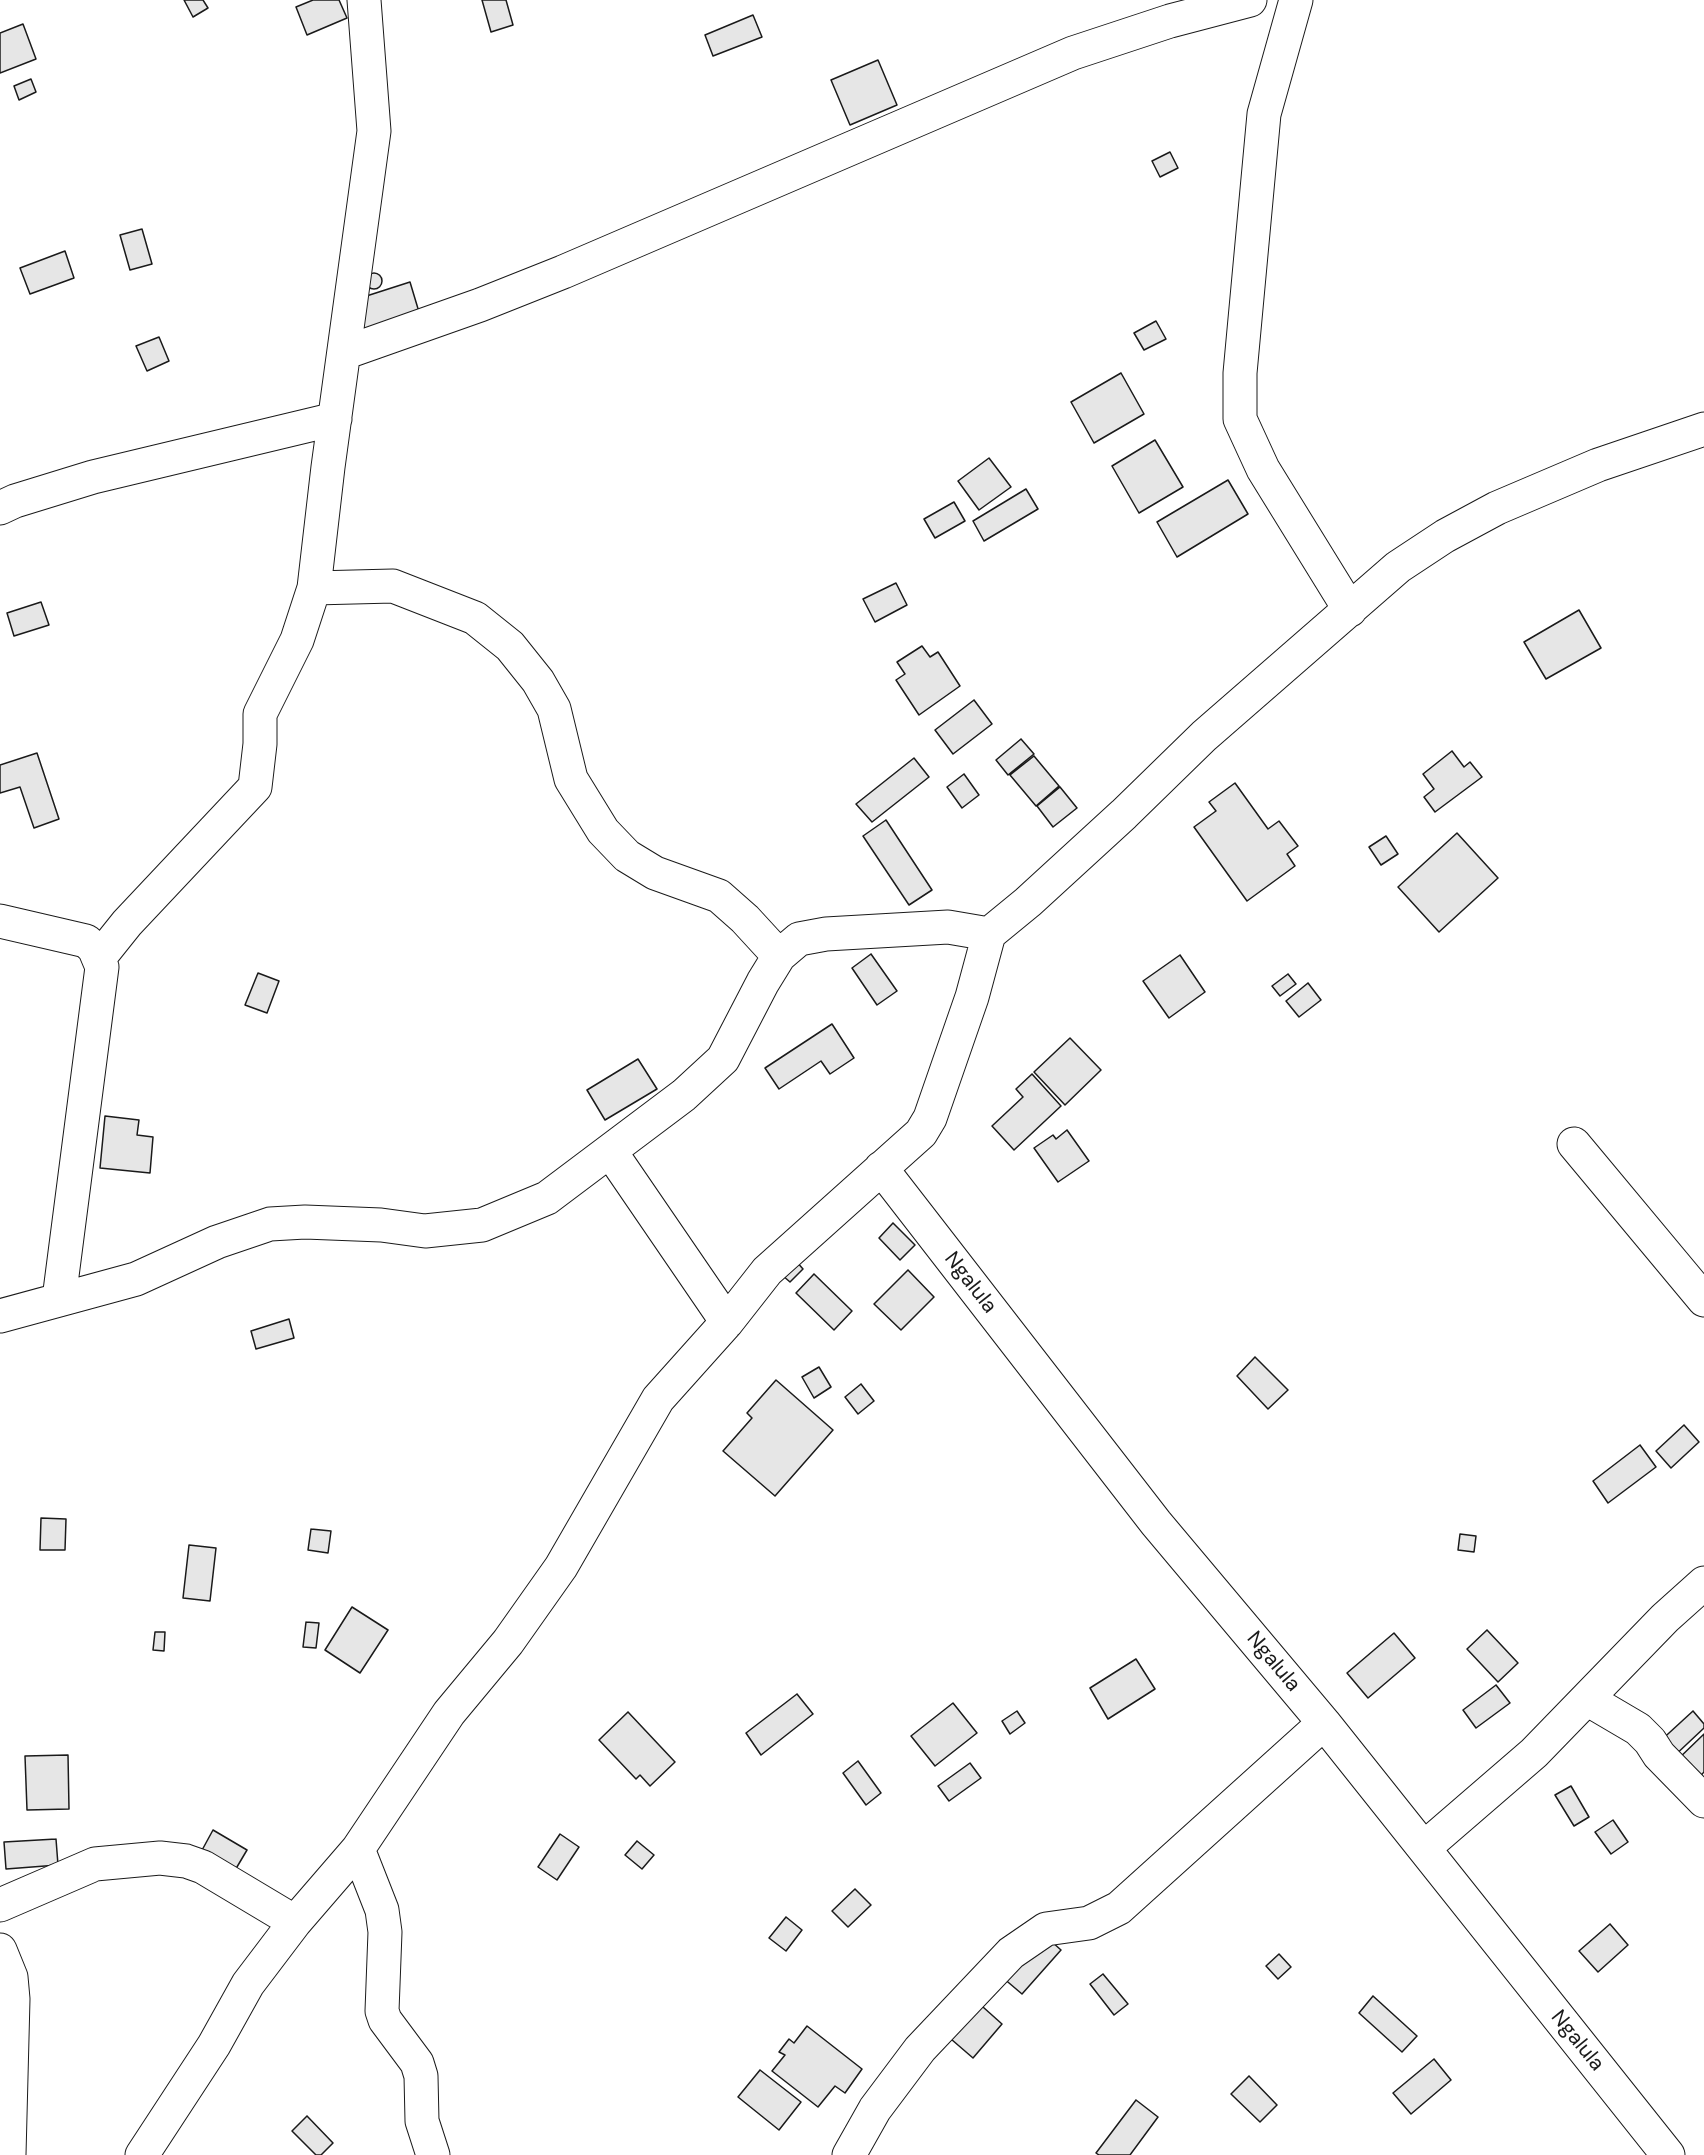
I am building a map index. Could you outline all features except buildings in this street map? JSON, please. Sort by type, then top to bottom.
[{"type":"street","points":[[99,958],[127,923],[255,787],[260,744],[260,714],[297,640],[314,588],[334,419],[374,131],[364,0]]},
{"type":"street","points":[[344,353],[480,305],[562,272],[1073,53],[1170,21],[1250,0]]},
{"type":"street","points":[[1296,0],[1264,114],[1241,361],[1240,419],[1263,469],[1350,609]]},
{"type":"street","points":[[0,508],[15,501],[93,477],[334,419]]},
{"type":"street","points":[[142,2155],[214,2045],[248,1984],[295,1922],[358,1849],[450,1713],[508,1642],[561,1567],[658,1399],[727,1322],[767,1271],[921,1133],[930,1118],[972,996],[989,934],[1116,822],[1204,735],[1398,567],[1445,536],[1497,508],[1598,465],[1704,429]]},
{"type":"street","points":[[314,588],[393,585],[475,618],[510,646],[538,681],[554,709],[571,779],[603,831],[627,855],[655,873],[719,896],[746,919],[779,956]]},
{"type":"street","points":[[0,921],[86,941],[99,958],[102,967],[60,1299]]},
{"type":"street","points":[[1,1318],[60,1299],[136,1279],[217,1242],[270,1224],[305,1222],[381,1225],[425,1231],[482,1225],[547,1198],[684,1095],[723,1059],[779,956],[799,939],[826,934],[948,927],[989,934]]},
{"type":"street","points":[[1574,1144],[1704,1300]]},
{"type":"street","points":[[609,1151],[727,1322]]},
{"type":"street","name":"Ngalula","points":[[881,1168],[1156,1523],[1324,1723],[1668,2155]]},
{"type":"street","points":[[1424,1848],[1534,1753],[1665,1618],[1704,1583]]},
{"type":"street","points":[[1587,1699],[1638,1729],[1659,1755],[1704,1801]]},
{"type":"street","points":[[849,2155],[875,2109],[920,2049],[1011,1953],[1046,1929],[1089,1923],[1119,1908],[1324,1723]]},
{"type":"street","points":[[358,1849],[382,1910],[385,1932],[382,2011],[385,2020],[417,2063],[421,2076],[422,2121],[433,2155]]},
{"type":"street","points":[[0,1905],[95,1864],[160,1858],[186,1861],[203,1867],[295,1922]]},
{"type":"street","points":[[0,1950],[11,1977],[13,1999],[9,2155]]}]
